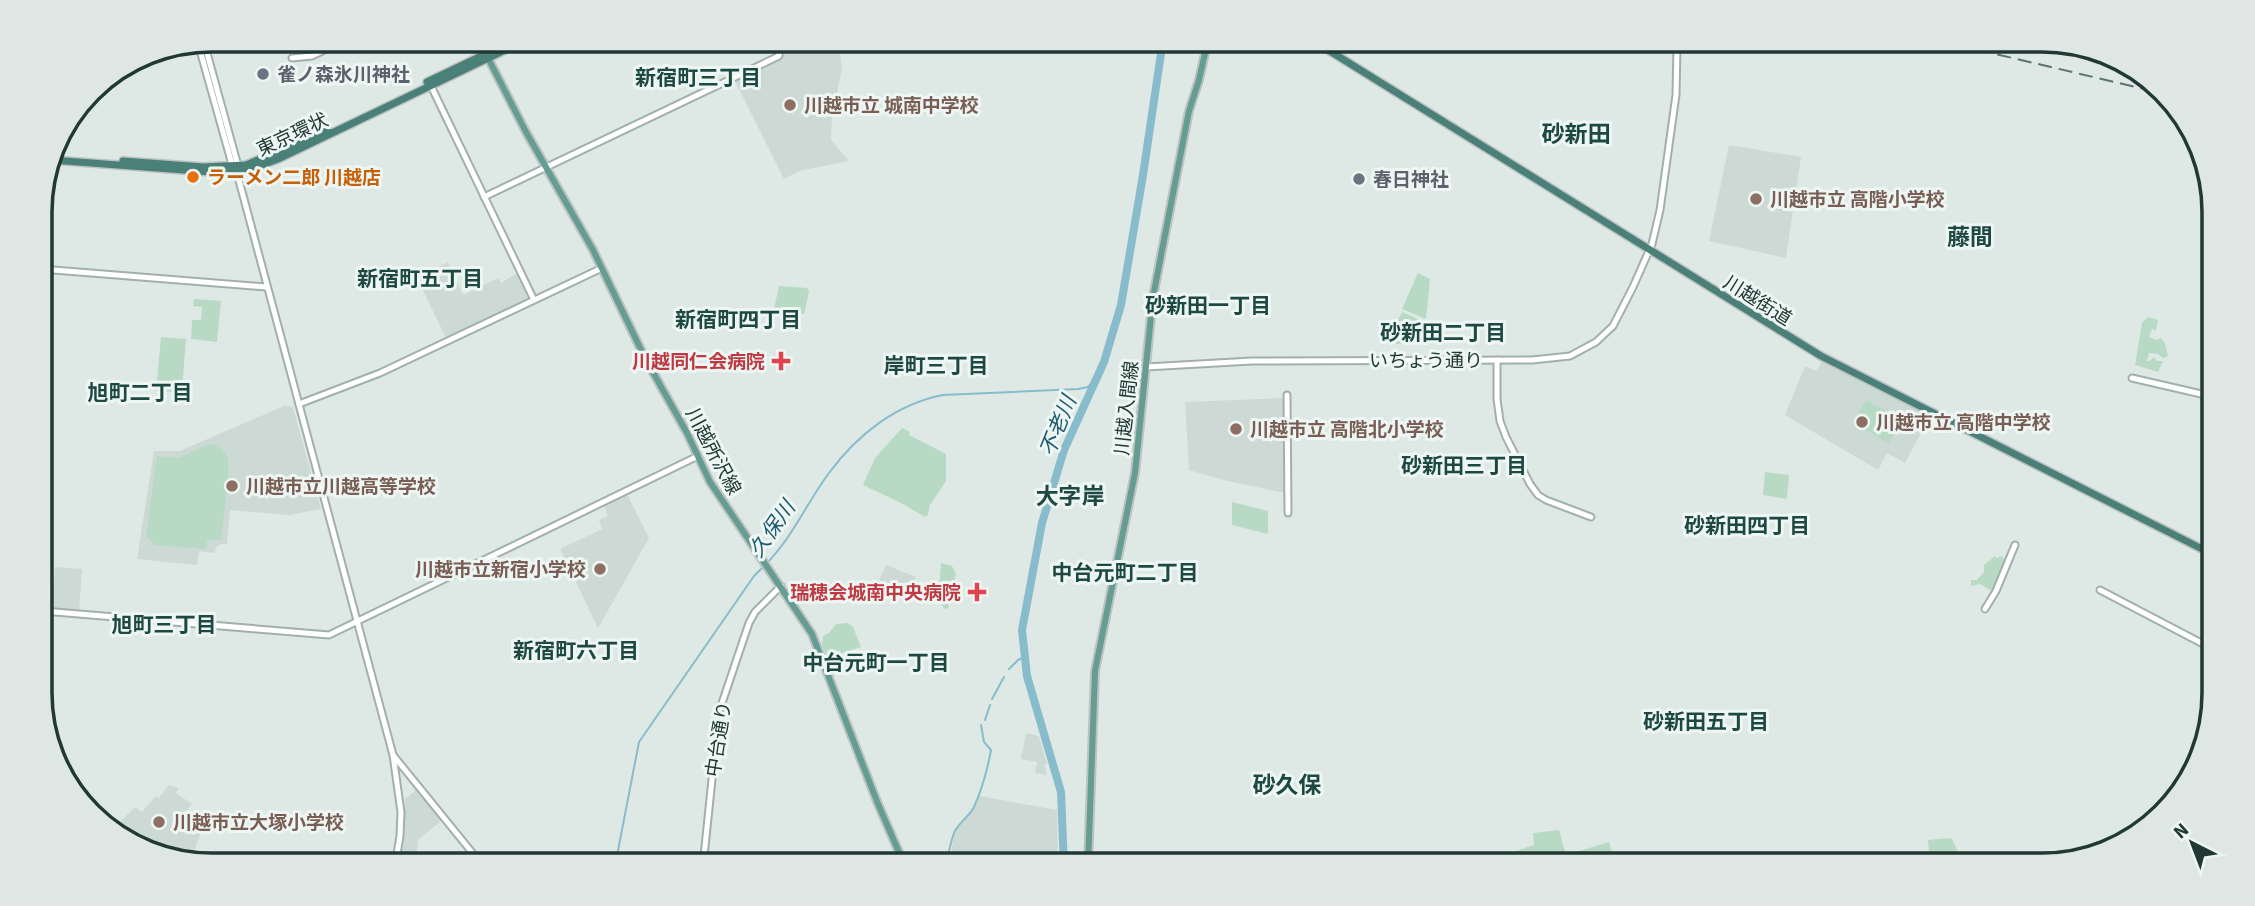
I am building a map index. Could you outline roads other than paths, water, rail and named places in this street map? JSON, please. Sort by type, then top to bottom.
[{"type":"highway","name":"川越街道","points":[[1332,52],[1837,365],[2202,549]]},
{"type":"highway","name":"東京環状","points":[[63,158],[235,169],[278,159],[431,86],[493,53]]},
{"type":"highway","name":"東京環状","points":[[235,169],[495,53]]},
{"type":"main road","name":"川越入間線","points":[[1087,853],[1094,678],[1135,473],[1159,261],[1189,111],[1205,52]]},
{"type":"main road","name":"川越所沢線","points":[[487,56],[584,233],[645,358],[718,495],[812,634],[899,853]]},
{"type":"street","name":"いちょう通り","points":[[1146,367],[1252,361],[1497,360],[1559,358],[1576,354],[1596,342],[1613,326],[1649,251],[1661,206],[1676,95],[1677,52]]},
{"type":"street","points":[[204,53],[393,755],[401,812],[397,853]]},
{"type":"street","points":[[292,58],[319,53]]},
{"type":"street","points":[[484,197],[779,56],[779,53]]},
{"type":"street","points":[[431,86],[534,299]]},
{"type":"street","points":[[299,404],[380,373],[602,268]]},
{"type":"street","points":[[53,270],[266,286]]},
{"type":"street","points":[[1497,360],[1500,421],[1533,489],[1546,500],[1591,517]]},
{"type":"street","points":[[2132,378],[2202,394]]},
{"type":"street","points":[[1287,395],[1288,513]]},
{"type":"street","points":[[52,612],[329,635],[698,456]]},
{"type":"street","points":[[1985,609],[1996,591],[2015,545]]},
{"type":"street","name":"中台通り","points":[[704,853],[719,712],[749,623],[755,612],[781,586]]},
{"type":"street","points":[[2100,590],[2202,643]]},
{"type":"street","points":[[393,755],[472,853]]},
{"type":"waterway","name":"不老川","points":[[1063,853],[1061,792],[1027,676],[1022,630],[1042,523],[1064,450],[1104,362],[1121,305],[1161,52]]},
{"type":"waterway","name":"久保川","points":[[768,562],[840,459],[865,434],[894,414],[926,399],[943,395],[1078,389],[1088,387],[1096,378]]},
{"type":"waterway","name":"久保川","points":[[618,853],[639,742],[754,576],[764,566]]},
{"type":"waterway","points":[[1009,669],[1024,657]]},
{"type":"waterway","points":[[992,699],[1004,677]]},
{"type":"waterway","points":[[985,720],[990,705]]},
{"type":"waterway","points":[[948,853],[954,833],[974,807],[986,772],[991,750],[984,742],[981,725]]},
{"type":"railway","points":[[1987,52],[2143,89]]},
{"type":"place","name":"雀ノ森氷川神社","points":[[263,74]]},
{"type":"place","name":"川越市立 城南中学校","points":[[790,105]]},
{"type":"place","name":"ラーメン二郎 川越店","points":[[193,177]]},
{"type":"place","name":"春日神社","points":[[1359,179]]},
{"type":"place","name":"川越市立 高階小学校","points":[[1756,199]]},
{"type":"place","name":"川越同仁会病院","points":[[781,361]]},
{"type":"place","name":"川越市立 高階中学校","points":[[1862,422]]},
{"type":"place","name":"川越市立 高階北小学校","points":[[1236,429]]},
{"type":"place","name":"川越市立川越高等学校","points":[[232,486]]},
{"type":"place","name":"川越市立新宿小学校","points":[[600,569]]},
{"type":"place","name":"瑞穂会城南中央病院","points":[[977,592]]},
{"type":"place","name":"川越市立大塚小学校","points":[[159,822]]},
{"type":"district","name":"新宿町三丁目","points":[[698,78]]},
{"type":"district","name":"砂新田","points":[[1576,134]]},
{"type":"district","name":"藤間","points":[[1970,237]]},
{"type":"district","name":"新宿町五丁目","points":[[420,279]]},
{"type":"district","name":"砂新田一丁目","points":[[1208,306]]},
{"type":"district","name":"新宿町四丁目","points":[[738,320]]},
{"type":"district","name":"砂新田二丁目","points":[[1443,333]]},
{"type":"district","name":"岸町三丁目","points":[[936,366]]},
{"type":"district","name":"旭町二丁目","points":[[140,393]]},
{"type":"district","name":"砂新田三丁目","points":[[1464,466]]},
{"type":"district","name":"大字岸","points":[[1070,496]]},
{"type":"district","name":"砂新田四丁目","points":[[1747,526]]},
{"type":"district","name":"中台元町二丁目","points":[[1125,573]]},
{"type":"district","name":"旭町三丁目","points":[[164,625]]},
{"type":"district","name":"新宿町六丁目","points":[[576,651]]},
{"type":"district","name":"中台元町一丁目","points":[[876,663]]},
{"type":"district","name":"砂新田五丁目","points":[[1706,722]]},
{"type":"district","name":"砂久保","points":[[1287,785]]}]
